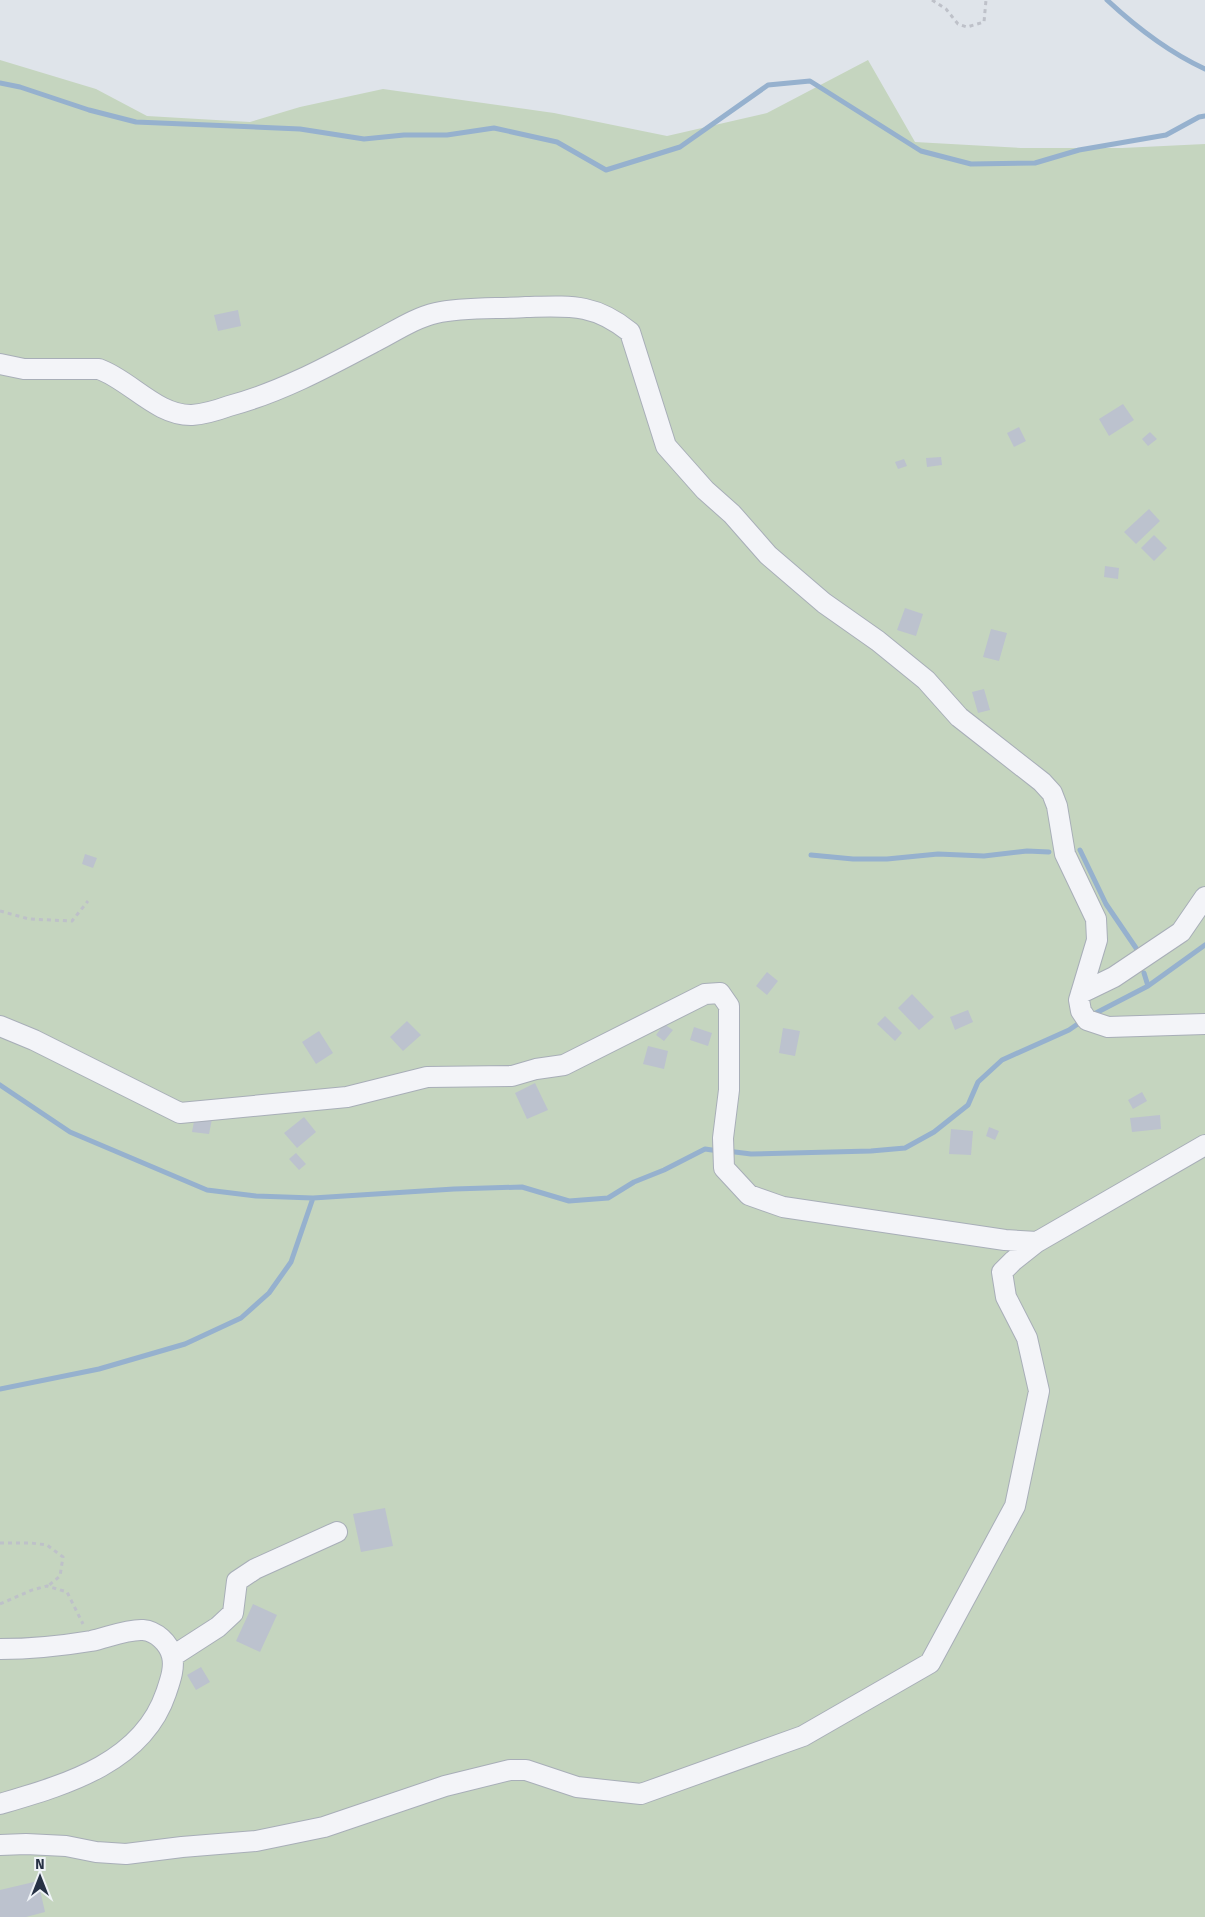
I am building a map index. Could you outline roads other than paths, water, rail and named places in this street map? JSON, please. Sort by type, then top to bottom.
[{"type":"street","points":[[0,364],[24,369],[99,369],[108,372],[154,402],[177,414],[193,415],[250,400],[282,389],[320,371],[401,327],[435,313],[487,309],[572,307],[597,311],[614,320],[630,332],[666,446],[705,490],[732,514],[768,555],[824,603],[878,641],[926,680],[959,717],[1042,782],[1052,793],[1057,806],[1065,854],[1096,919],[1097,940],[1079,1000],[1081,1011],[1088,1020],[1108,1027],[1205,1024]]},
{"type":"street","points":[[1081,993],[1114,977],[1181,932],[1205,898]]},
{"type":"street","points":[[0,1026],[34,1040],[180,1113],[347,1097],[427,1077],[512,1076],[536,1068],[564,1065],[705,994],[720,993],[729,1006],[729,1090],[723,1138],[724,1168],[750,1195],[782,1208],[1005,1240],[1037,1242]]},
{"type":"street","points":[[0,1845],[66,1846],[96,1852],[126,1854],[256,1841],[324,1827],[445,1786],[510,1770],[526,1770],[576,1787],[641,1794],[803,1736],[930,1663],[1015,1506],[1039,1391],[1027,1338],[1006,1297],[1002,1272],[1012,1261],[1037,1242],[1205,1145]]},
{"type":"street","points":[[173,1656],[218,1627],[233,1613],[237,1581],[255,1569],[337,1532]]},
{"type":"street","points":[[0,1649],[19,1649],[90,1641],[144,1630],[160,1636],[168,1645],[173,1656],[173,1670],[169,1684],[154,1719],[117,1757],[101,1768],[84,1776],[0,1804]]},
{"type":"waterway","points":[[1107,0],[1153,39],[1205,69]]},
{"type":"waterway","points":[[0,83],[20,87],[89,110],[136,122],[300,129],[364,139],[404,135],[447,135],[494,128],[557,142],[606,170],[680,147],[768,85],[810,81],[921,151],[971,164],[1035,163],[1079,150],[1166,135],[1199,117],[1205,116]]},
{"type":"waterway","points":[[1080,850],[1106,904],[1136,948]]},
{"type":"waterway","points":[[811,855],[853,859],[887,859],[938,854],[984,856],[1027,851],[1049,852]]},
{"type":"waterway","points":[[1092,1015],[1148,986],[1205,945]]},
{"type":"waterway","points":[[1144,973],[1148,986]]},
{"type":"waterway","points":[[727,1151],[751,1154],[871,1151],[905,1148],[934,1132],[968,1105],[978,1082],[1002,1060],[1069,1030],[1082,1021]]},
{"type":"waterway","points":[[0,1085],[70,1132],[207,1190],[256,1196],[313,1198],[454,1189],[522,1187],[569,1201],[608,1198],[634,1182],[664,1170],[705,1149],[719,1151]]},
{"type":"waterway","points":[[0,1389],[99,1369],[185,1344],[241,1318],[269,1293],[291,1262],[313,1198]]}]
